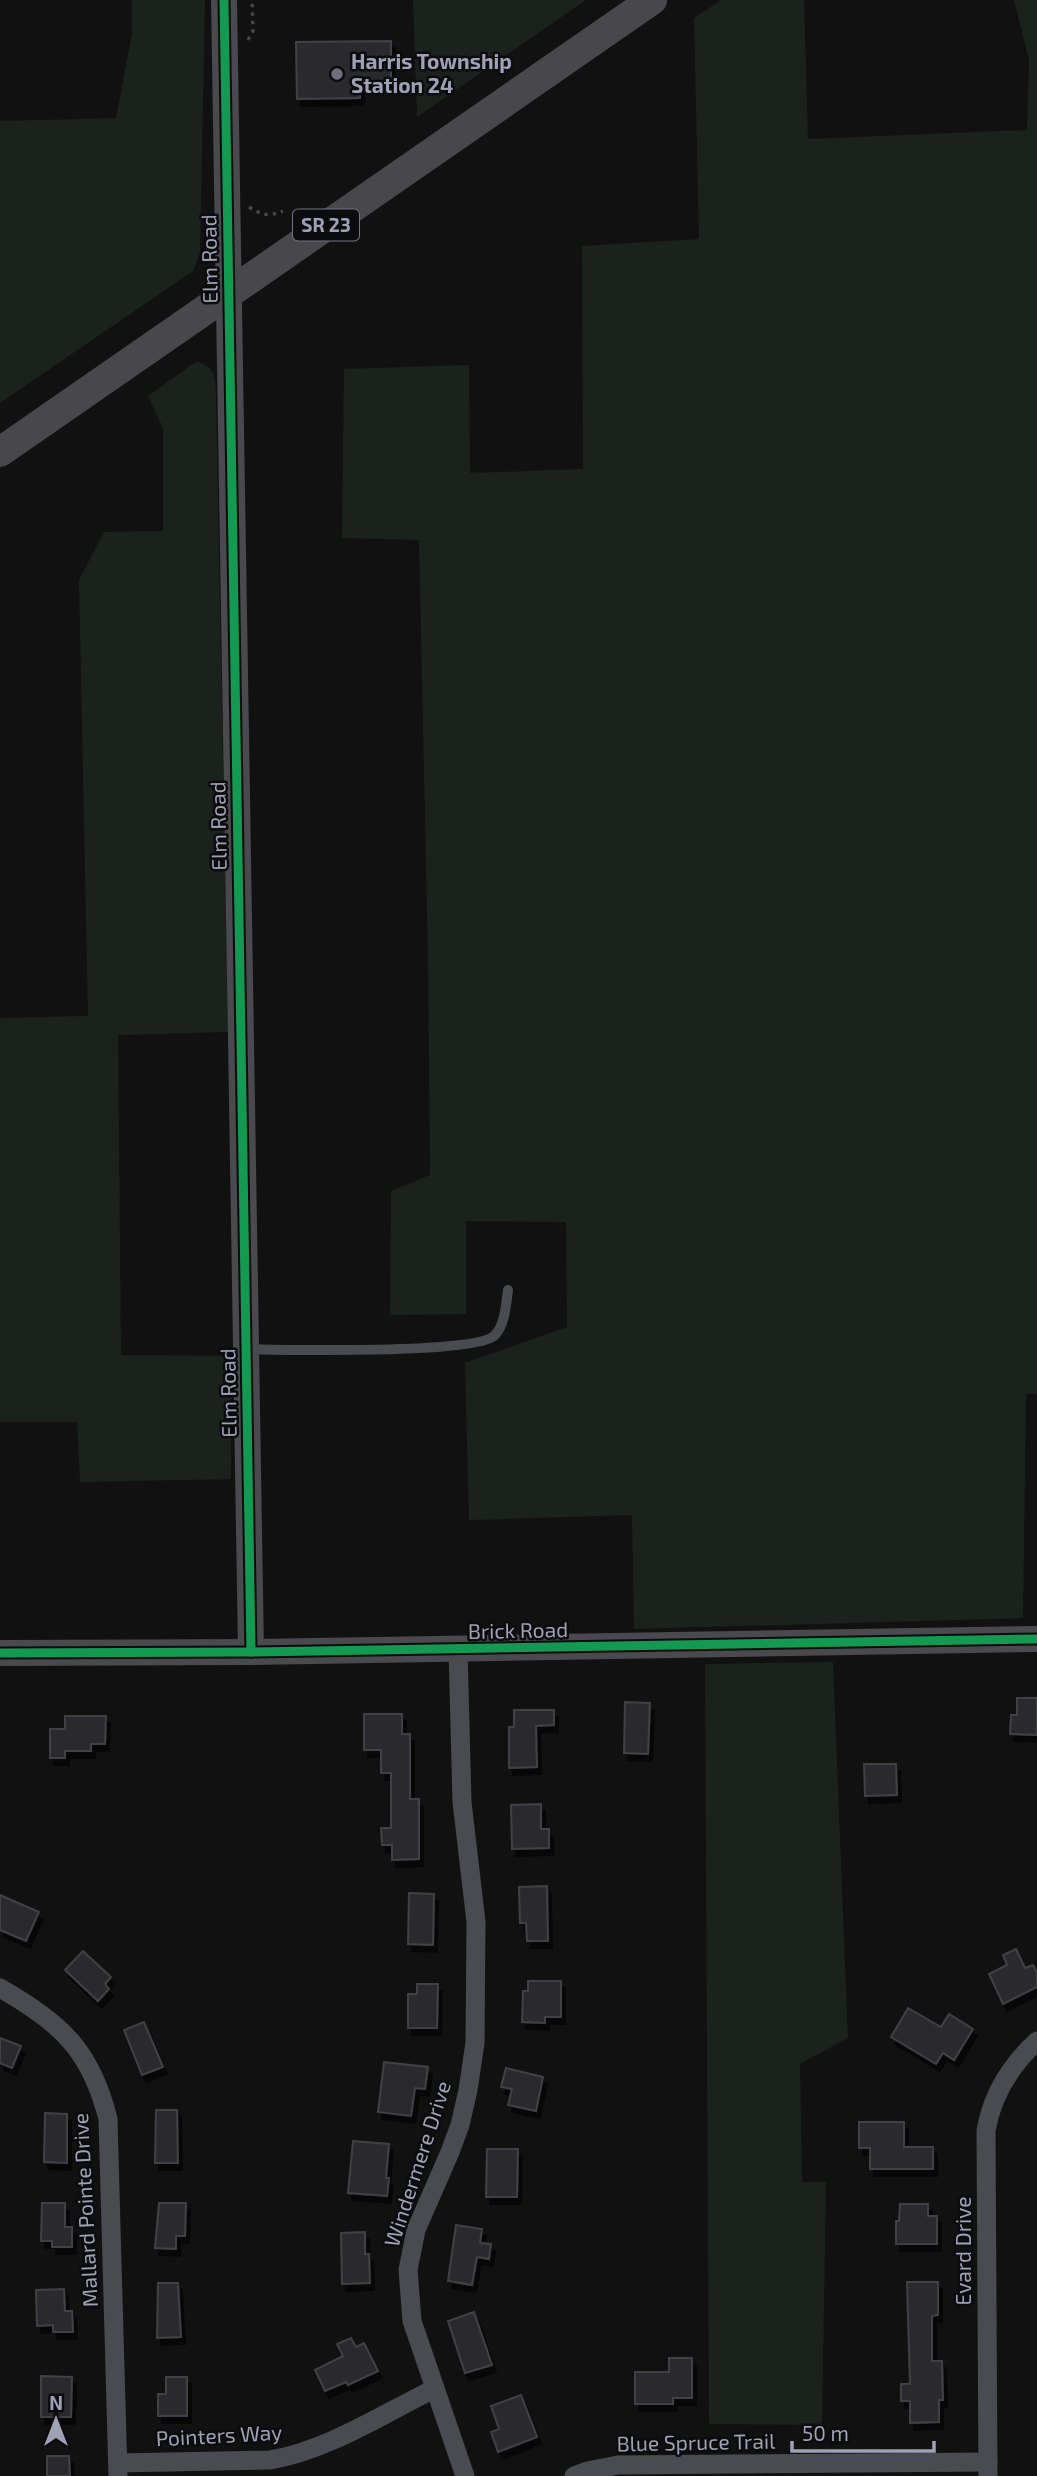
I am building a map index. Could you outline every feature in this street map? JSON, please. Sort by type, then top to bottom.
[{"type":"main road","name":"SR 23","points":[[0,452],[652,0]]},
{"type":"street","name":"Elm Road","points":[[224,0],[251,1652]]},
{"type":"street","name":"Brick Road","points":[[0,1653],[251,1652],[1037,1639]]},
{"type":"street","name":"Windermere Drive","points":[[458,1649],[462,1802],[476,1922],[475,2043],[460,2125],[416,2230],[408,2270],[412,2321],[465,2476]]},
{"type":"street","name":"Mallard Pointe Drive","points":[[0,1988],[48,2017],[76,2047],[94,2077],[108,2119],[118,2470]]},
{"type":"street","name":"Evard Drive","points":[[988,2469],[986,2131],[1000,2087],[1019,2058],[1037,2040]]},
{"type":"street","name":"Pointers Way","points":[[118,2470],[287,2458],[332,2440],[434,2389]]},
{"type":"street","name":"Blue Spruce Trail","points":[[574,2476],[618,2465],[988,2469]]},
{"type":"lane","points":[[246,1349],[410,1349],[462,1345],[493,1337],[501,1327],[508,1290]]},
{"type":"path","points":[[248,53],[248,39],[253,31],[252,0]]},
{"type":"path","points":[[244,198],[247,206],[262,215],[273,215],[282,211]]},
{"type":"shaded area","points":[[132,0],[205,0],[200,253],[193,271],[0,403],[0,121],[116,118],[132,34]]},
{"type":"shaded area","points":[[413,0],[586,0],[417,117]]},
{"type":"shaded area","points":[[721,0],[804,0],[808,139],[1027,130],[1029,60],[1014,0],[1037,0],[1037,1394],[1026,1394],[1023,1618],[634,1629],[632,1515],[469,1520],[465,1363],[567,1327],[566,1222],[466,1221],[466,1314],[390,1315],[391,1191],[430,1175],[419,540],[342,538],[344,369],[469,365],[470,473],[583,469],[582,246],[699,239],[694,18]]},
{"type":"shaded area","points":[[197,361],[213,373],[216,394],[228,1032],[118,1035],[121,1355],[232,1356],[231,1479],[80,1482],[77,1422],[0,1422],[0,1018],[88,1016],[79,580],[104,532],[163,531],[163,428],[148,396]]},
{"type":"shaded area","points":[[833,1662],[848,2038],[800,2064],[802,2182],[826,2182],[822,2425],[709,2424],[705,1664]]},
{"type":"building","points":[[391,41],[391,81],[360,81],[360,98],[297,99],[296,42]]},
{"type":"building","points":[[1017,1698],[1037,1698],[1037,1735],[1010,1734],[1011,1715],[1017,1715]]},
{"type":"building","points":[[625,1702],[650,1703],[648,1754],[624,1753]]},
{"type":"building","points":[[514,1710],[554,1710],[554,1725],[536,1726],[537,1767],[509,1768],[509,1727],[514,1727]]},
{"type":"building","points":[[364,1714],[402,1714],[402,1734],[410,1734],[410,1799],[419,1799],[419,1859],[392,1860],[392,1845],[382,1845],[381,1828],[391,1828],[391,1773],[381,1773],[381,1750],[364,1750]]},
{"type":"building","points":[[65,1716],[106,1716],[105,1744],[91,1744],[91,1751],[65,1751],[65,1758],[50,1758],[50,1729],[65,1729]]},
{"type":"building","points":[[864,1764],[896,1764],[897,1795],[865,1796]]},
{"type":"building","points":[[541,1804],[541,1829],[549,1829],[549,1848],[512,1849],[511,1805]]},
{"type":"building","points":[[547,1886],[548,1941],[527,1941],[526,1923],[520,1923],[519,1887]]},
{"type":"building","points":[[409,1893],[434,1894],[433,1945],[408,1944]]},
{"type":"building","points":[[0,1895],[39,1912],[26,1941],[0,1930]]},
{"type":"building","points":[[1016,1949],[1025,1968],[1033,1965],[1037,1973],[1037,1987],[1003,2004],[989,1974],[1007,1965],[1003,1955]]},
{"type":"building","points":[[83,1951],[111,1977],[105,1984],[109,1989],[98,2001],[65,1970]]},
{"type":"building","points":[[528,1981],[561,1981],[561,2017],[545,2017],[545,2023],[522,2022],[523,1991],[528,1991]]},
{"type":"building","points":[[417,1984],[438,1984],[437,2028],[408,2028],[408,1994],[417,1994]]},
{"type":"building","points":[[908,2008],[941,2027],[949,2014],[973,2029],[954,2060],[943,2053],[936,2064],[891,2037]]},
{"type":"building","points":[[144,2022],[163,2067],[142,2075],[124,2030]]},
{"type":"building","points":[[0,2038],[21,2046],[12,2068],[0,2063]]},
{"type":"building","points":[[384,2062],[428,2067],[425,2089],[415,2088],[411,2116],[378,2112]]},
{"type":"building","points":[[506,2068],[543,2077],[536,2111],[508,2105],[512,2089],[501,2087]]},
{"type":"building","points":[[156,2110],[177,2110],[178,2163],[155,2163]]},
{"type":"building","points":[[45,2113],[67,2114],[67,2163],[44,2162]]},
{"type":"building","points":[[859,2122],[904,2122],[904,2147],[933,2147],[933,2169],[870,2169],[870,2148],[859,2148]]},
{"type":"building","points":[[353,2141],[389,2144],[387,2196],[348,2193]]},
{"type":"building","points":[[487,2149],[518,2149],[517,2197],[486,2197]]},
{"type":"building","points":[[42,2203],[65,2203],[65,2227],[72,2227],[72,2247],[52,2247],[52,2241],[41,2241]]},
{"type":"building","points":[[159,2203],[186,2203],[185,2236],[176,2236],[176,2249],[155,2248]]},
{"type":"building","points":[[900,2204],[928,2204],[928,2216],[937,2216],[937,2244],[896,2244],[896,2221],[899,2221]]},
{"type":"building","points":[[456,2225],[482,2229],[480,2243],[491,2244],[489,2259],[477,2257],[472,2285],[448,2281]]},
{"type":"building","points":[[365,2232],[365,2254],[369,2254],[370,2283],[342,2284],[341,2233]]},
{"type":"building","points":[[907,2282],[938,2282],[938,2315],[932,2316],[932,2361],[942,2361],[943,2400],[939,2400],[939,2422],[910,2423],[910,2401],[901,2401],[901,2384],[910,2384]]},
{"type":"building","points":[[158,2283],[178,2283],[181,2337],[157,2338]]},
{"type":"building","points":[[64,2289],[65,2311],[72,2311],[73,2332],[53,2332],[53,2325],[37,2326],[36,2290]]},
{"type":"building","points":[[474,2312],[492,2365],[465,2373],[448,2321]]},
{"type":"building","points":[[351,2338],[356,2347],[364,2343],[378,2371],[348,2385],[346,2382],[325,2391],[315,2370],[343,2356],[337,2344]]},
{"type":"building","points":[[669,2358],[692,2358],[692,2398],[673,2398],[673,2404],[635,2404],[635,2372],[669,2372]]},
{"type":"building","points":[[41,2376],[72,2377],[71,2417],[41,2417]]},
{"type":"building","points":[[166,2377],[187,2377],[187,2416],[158,2416],[158,2394],[166,2394]]},
{"type":"building","points":[[521,2395],[537,2437],[498,2452],[491,2432],[499,2429],[491,2406]]},
{"type":"building","points":[[47,2456],[69,2456],[70,2476],[47,2476]]},
{"type":"cycle path","points":[[224,0],[251,1652]]},
{"type":"cycle path","points":[[0,1653],[251,1652],[1037,1639]]},
{"type":"place","name":"Harris Township Station 24","points":[[337,74]]}]
